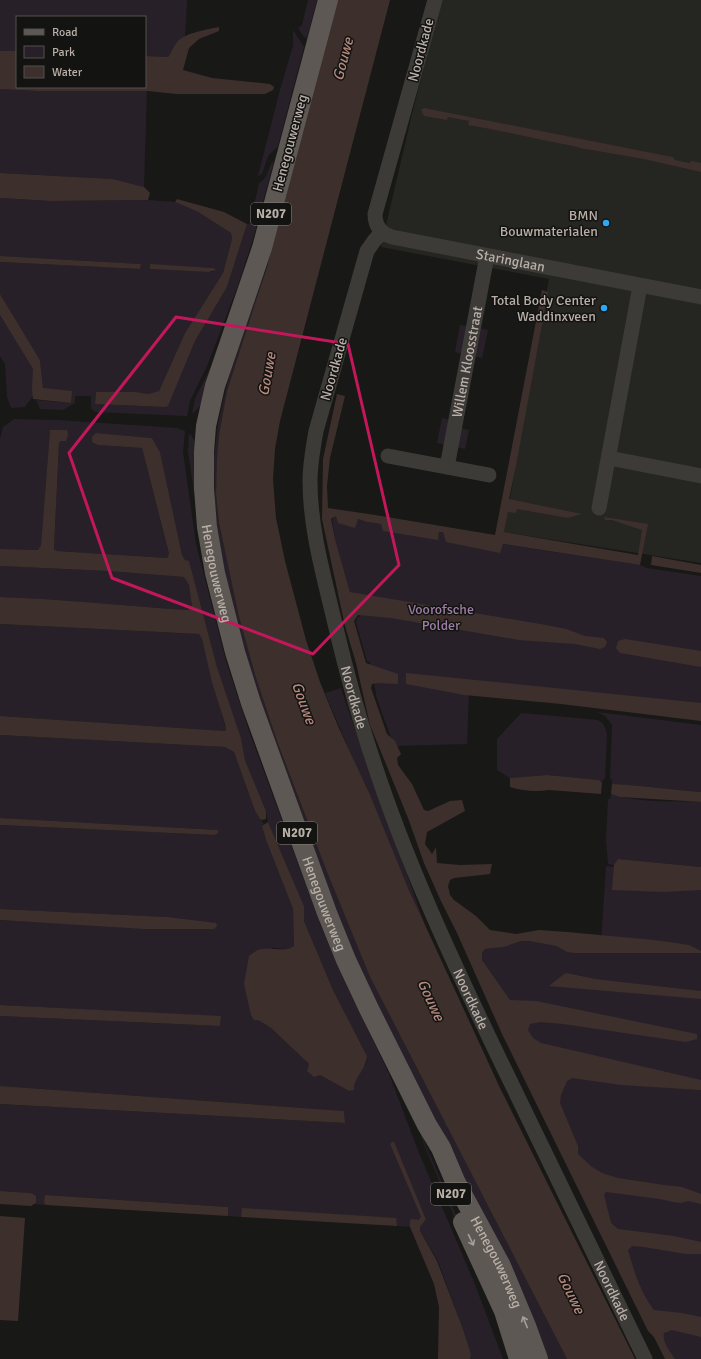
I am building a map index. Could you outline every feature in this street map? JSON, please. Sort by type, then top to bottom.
[{"type":"main road","name":"Henegouwerweg","points":[[328,0],[262,248],[215,386],[206,426],[204,452],[206,527],[215,573],[237,659],[251,703],[309,866],[346,960],[427,1125],[441,1148],[455,1181],[501,1266],[538,1359]]},
{"type":"main road","name":"Henegouwerweg","points":[[427,1125],[432,1151],[504,1311],[519,1359]]},
{"type":"street","name":"Noordkade","points":[[434,0],[375,214],[377,225],[382,232],[367,251],[316,431],[310,481],[314,535],[354,699],[374,766],[405,847],[438,928],[470,997],[645,1359]]},
{"type":"street","name":"Staringlaan","points":[[382,232],[392,237],[701,297]]},
{"type":"street","name":"Willem Kloosstraat","points":[[447,467],[487,256]]},
{"type":"street","points":[[599,508],[640,286]]},
{"type":"street","points":[[388,456],[489,475]]},
{"type":"street","points":[[609,458],[701,476]]},
{"type":"highlighted area","points":[[176,317],[348,344],[399,565],[313,654],[112,578],[69,453]]},
{"type":"shaded area","points":[[441,0],[701,0],[701,563],[504,532],[549,279],[381,247],[412,114]]},
{"type":"green space","points":[[0,0],[187,0],[185,36],[176,43],[168,57],[146,56],[146,16],[16,16],[16,51],[0,51]]},
{"type":"green space","points":[[308,0],[317,0],[307,38],[304,37],[298,28],[302,25]]},
{"type":"green space","points":[[293,30],[304,47],[278,146],[268,156],[262,174],[258,176],[293,46]]},
{"type":"green space","points":[[0,89],[37,91],[147,91],[144,187],[113,179],[0,173]]},
{"type":"green space","points":[[274,161],[252,242],[237,288],[207,366],[190,401],[187,416],[95,412],[91,408],[91,396],[75,396],[75,403],[63,410],[40,409],[36,400],[71,403],[43,388],[40,360],[0,294],[0,262],[140,269],[141,264],[0,256],[0,198],[51,201],[148,200],[175,202],[198,212],[231,233],[232,239],[223,273],[185,333],[159,391],[148,394],[136,392],[96,392],[95,404],[164,407],[168,405],[195,341],[227,287],[247,224],[250,224],[259,183],[265,178]],"holes":[[[150,265],[213,268],[213,272],[150,269]]]},
{"type":"green space","points":[[277,229],[255,307],[227,391],[219,435],[216,494],[219,523],[239,617],[256,678],[278,744],[327,872],[370,977],[567,1359],[546,1359],[464,1181],[347,946],[262,715],[226,583],[217,529],[215,504],[214,460],[218,424],[230,371]]},
{"type":"green space","points":[[0,315],[33,369],[33,396],[25,407],[11,408],[7,397],[5,364],[0,356]]},
{"type":"green space","points":[[460,325],[468,326],[463,354],[455,352]]},
{"type":"green space","points":[[479,328],[488,330],[482,358],[474,356]]},
{"type":"green space","points":[[211,367],[201,405],[192,414],[195,399]]},
{"type":"green space","points":[[442,418],[450,420],[446,445],[437,443]]},
{"type":"green space","points":[[14,419],[57,420],[177,428],[185,431],[183,452],[196,544],[226,661],[249,731],[321,926],[346,984],[389,1074],[419,1153],[474,1282],[503,1359],[470,1359],[471,1354],[463,1329],[438,1261],[420,1231],[420,1227],[426,1218],[393,1142],[390,1144],[421,1217],[418,1220],[411,1220],[410,1227],[397,1226],[395,1218],[241,1214],[241,1217],[228,1216],[228,1207],[46,1195],[44,1203],[46,1205],[34,1204],[36,1203],[31,1193],[0,1191],[0,1104],[345,1123],[344,1111],[0,1086],[0,1016],[220,1026],[221,1017],[0,1005],[0,920],[59,923],[167,917],[0,909],[0,825],[214,835],[217,830],[0,818],[0,735],[225,747],[234,752],[255,811],[264,824],[262,826],[266,840],[293,909],[294,947],[289,949],[272,948],[258,1020],[271,1028],[309,1064],[307,1071],[320,1075],[349,1091],[354,1090],[358,1074],[366,1064],[367,1056],[333,990],[304,921],[304,906],[268,822],[266,811],[245,760],[241,738],[217,667],[189,562],[182,556],[160,452],[152,438],[96,433],[98,445],[142,448],[169,555],[167,558],[57,551],[54,549],[59,443],[61,441],[50,431],[41,545],[38,550],[0,549],[0,439],[3,427]]},
{"type":"green space","points":[[460,428],[469,430],[465,449],[457,447]]},
{"type":"green space","points":[[189,434],[195,442],[196,506],[188,451]]},
{"type":"green space","name":"Voorofsche Polder","points":[[336,515],[438,538],[439,532],[444,532],[501,547],[502,544],[701,576],[701,711],[469,689],[467,744],[394,746],[377,699],[370,662],[367,661],[356,622],[358,617],[360,617],[355,593],[350,592],[335,539],[332,520]]},
{"type":"green space","points":[[0,566],[108,571],[185,577],[189,585],[192,607],[188,610],[47,599],[0,597]]},
{"type":"green space","points":[[0,624],[199,634],[202,639],[226,730],[0,716]]},
{"type":"green space","points":[[341,688],[346,704],[426,928],[325,693]]},
{"type":"green space","points":[[597,712],[701,725],[701,792],[612,784],[612,779],[610,779],[612,725],[605,716]]},
{"type":"green space","points":[[521,713],[598,720],[602,723],[607,735],[605,779],[603,779],[602,783],[599,780],[547,775],[510,778],[497,770],[497,739]]},
{"type":"green space","points":[[611,794],[644,800],[701,802],[701,867],[618,859],[614,865],[608,864],[606,840],[608,799],[610,799]]},
{"type":"green space","points":[[606,866],[701,876],[701,1359],[669,1359],[482,960],[482,953],[485,949],[504,947],[521,941],[556,946],[567,952],[657,953],[601,943]],"holes":[[[567,973],[596,979],[699,991],[559,978]]]},
{"type":"green space","points":[[410,1103],[426,1146],[490,1294],[498,1321],[425,1147]]},
{"type":"water","name":"Gouwe","points":[[337,0],[390,0],[280,421],[275,449],[273,479],[276,518],[285,561],[306,640],[320,682],[338,726],[370,795],[408,888],[500,1088],[635,1359],[567,1359],[370,977],[327,872],[278,744],[256,678],[239,617],[219,523],[216,494],[219,435],[227,391],[267,267]]},
{"type":"water","points":[[219,27],[219,31],[199,39],[189,48],[183,70],[212,78],[270,84],[274,87],[273,90],[265,94],[177,94],[147,91],[37,91],[0,89],[0,51],[16,51],[16,88],[146,88],[146,56],[168,57],[176,43],[181,38],[197,32]]},
{"type":"water","points":[[424,108],[673,157],[675,160],[689,163],[692,161],[701,163],[701,172],[644,159],[580,148],[468,125],[469,121],[448,117],[447,120],[424,116],[421,110]]},
{"type":"water","points":[[0,173],[113,179],[144,187],[150,193],[148,200],[51,201],[0,198]]},
{"type":"water","points":[[177,199],[224,212],[247,224],[227,287],[195,341],[168,406],[95,404],[96,392],[136,392],[148,394],[159,391],[185,333],[223,273],[232,239],[231,233],[198,212],[175,202]]},
{"type":"water","points":[[0,256],[141,264],[140,269],[0,262]]},
{"type":"water","points":[[150,264],[213,268],[216,270],[209,272],[150,269]]},
{"type":"water","points":[[542,290],[548,292],[509,499],[582,514],[568,518],[517,509],[516,513],[508,512],[504,532],[638,555],[642,530],[612,520],[605,520],[604,517],[648,524],[640,565],[503,544],[500,553],[446,542],[443,532],[439,532],[438,540],[383,531],[381,524],[358,519],[355,528],[338,523],[336,516],[331,519],[350,592],[546,625],[566,629],[585,636],[604,638],[607,642],[605,647],[600,649],[575,644],[519,640],[391,618],[358,615],[354,621],[366,663],[398,674],[398,684],[377,683],[372,684],[371,688],[387,734],[395,741],[401,754],[397,758],[398,765],[412,784],[424,810],[428,811],[450,801],[462,800],[465,811],[427,832],[425,844],[432,854],[436,847],[437,863],[460,865],[492,864],[490,874],[454,878],[450,880],[448,886],[450,895],[454,900],[476,916],[490,930],[516,934],[539,930],[654,940],[689,945],[701,951],[701,953],[575,953],[567,952],[556,946],[521,941],[504,947],[485,949],[482,953],[482,960],[510,1000],[536,1001],[697,1034],[697,1039],[686,1042],[540,1022],[530,1024],[528,1030],[533,1038],[541,1043],[701,1080],[701,1090],[621,1085],[572,1078],[567,1081],[561,1095],[560,1103],[578,1146],[578,1154],[592,1167],[602,1173],[618,1178],[682,1187],[701,1194],[701,1204],[688,1201],[681,1203],[673,1202],[606,1192],[604,1195],[611,1223],[618,1229],[674,1236],[701,1242],[701,1254],[686,1254],[632,1246],[628,1250],[641,1289],[654,1310],[701,1317],[701,1337],[672,1330],[664,1333],[665,1343],[675,1359],[665,1359],[654,1337],[648,1331],[502,1034],[424,863],[408,818],[370,725],[356,663],[345,626],[322,519],[323,459],[337,394],[345,396],[330,458],[327,486],[328,508],[495,535]]},
{"type":"water","points":[[0,294],[40,360],[43,388],[72,391],[71,403],[33,399],[33,369],[0,315]]},
{"type":"water","points":[[50,430],[67,430],[68,435],[66,441],[61,441],[59,443],[54,549],[57,551],[167,558],[169,554],[142,448],[98,445],[92,442],[92,437],[96,433],[152,438],[160,452],[182,555],[185,560],[189,561],[217,667],[241,738],[245,760],[266,811],[266,819],[260,819],[255,811],[234,752],[225,747],[0,735],[0,716],[226,730],[212,682],[202,639],[199,634],[0,624],[0,597],[47,599],[188,610],[192,607],[189,585],[184,577],[108,571],[0,566],[0,549],[38,550],[41,545]]},
{"type":"water","points":[[652,556],[701,565],[701,573],[651,565]]},
{"type":"water","points":[[625,639],[701,651],[701,667],[620,653],[616,648],[618,641]]},
{"type":"water","points":[[406,673],[701,703],[701,721],[561,704],[464,695],[406,684]]},
{"type":"water","points":[[547,775],[599,780],[602,783],[601,794],[549,790],[530,791],[510,787],[510,778]]},
{"type":"water","points":[[612,784],[701,792],[701,802],[620,797],[611,794]]},
{"type":"water","points":[[0,818],[218,830],[218,833],[214,835],[0,825]]},
{"type":"water","points":[[268,822],[304,906],[304,921],[333,990],[367,1056],[365,1065],[356,1080],[354,1090],[349,1091],[320,1075],[314,1077],[307,1071],[309,1064],[271,1028],[258,1020],[254,1020],[251,1015],[244,984],[249,956],[257,950],[286,949],[294,946],[293,909],[262,826]]},
{"type":"water","points":[[618,859],[701,867],[701,890],[664,892],[612,890],[614,865]]},
{"type":"water","points":[[0,909],[167,917],[216,923],[217,926],[214,929],[145,929],[0,920]]},
{"type":"water","points":[[567,973],[596,979],[701,991],[701,999],[549,986]]},
{"type":"water","points":[[0,1005],[221,1016],[220,1026],[0,1016]]},
{"type":"water","points":[[0,1086],[344,1111],[345,1123],[0,1104]]},
{"type":"water","points":[[394,1142],[426,1219],[420,1227],[420,1231],[437,1261],[463,1329],[471,1354],[470,1359],[438,1359],[439,1307],[434,1284],[410,1227],[410,1220],[418,1220],[421,1217],[390,1144]]},
{"type":"water","points":[[0,1191],[31,1193],[36,1196],[36,1203],[31,1206],[0,1204]]},
{"type":"water","points":[[45,1195],[228,1207],[228,1216],[46,1205],[44,1203]]},
{"type":"water","points":[[242,1208],[396,1218],[397,1226],[241,1217]]},
{"type":"water","points":[[0,1216],[25,1218],[18,1321],[0,1320]]},
{"type":"place","name":"BMN Bouwmaterialen","points":[[606,223]]},
{"type":"place","name":"Total Body Center Waddinxveen","points":[[604,308]]}]
